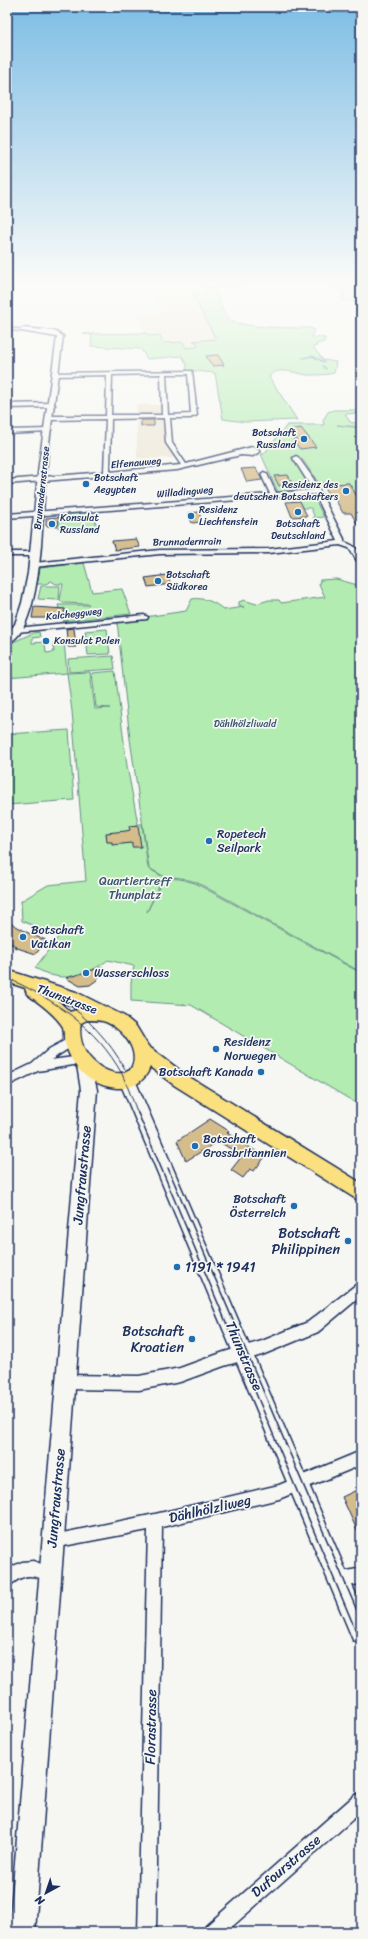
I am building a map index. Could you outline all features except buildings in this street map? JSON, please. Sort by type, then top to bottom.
[{"type":"main road","name":"Thunstrasse","points":[[7,976],[70,998],[110,1017]]},
{"type":"main road","name":"Thunstrasse","points":[[23,982],[38,992],[60,1012],[72,1033]]},
{"type":"main road","points":[[134,1075],[142,1060],[141,1050],[134,1034],[110,1017],[94,1013],[81,1014],[74,1019],[72,1033],[83,1062],[97,1074],[111,1080],[134,1075],[180,1080]]},
{"type":"main road","points":[[141,1050],[180,1080],[361,1193]]},
{"type":"street","points":[[55,374],[83,373]]},
{"type":"street","points":[[107,475],[110,373]]},
{"type":"street","points":[[162,373],[169,443],[184,465]]},
{"type":"street","points":[[50,418],[166,417],[194,415],[190,373]]},
{"type":"street","name":"Brunnadernstrasse","points":[[7,640],[27,603],[34,564],[41,480],[55,374]]},
{"type":"street","points":[[7,406],[52,405]]},
{"type":"street","points":[[7,432],[48,430]]},
{"type":"street","name":"Elfenauweg","points":[[7,482],[162,470],[241,453]]},
{"type":"street","points":[[296,458],[317,492],[341,539],[341,543],[352,547],[361,563]]},
{"type":"street","points":[[264,474],[274,495]]},
{"type":"street","name":"Willadingweg","points":[[7,516],[317,492]]},
{"type":"street","name":"Brunnadernrain","points":[[34,564],[160,552],[269,550],[341,543]]},
{"type":"street","points":[[7,554],[35,554]]},
{"type":"street","name":"Kalcheggweg","points":[[12,631],[144,617]]},
{"type":"street","points":[[7,1082],[36,1067],[72,1033]]},
{"type":"street","points":[[36,1067],[83,1062]]},
{"type":"street","name":"Jungfraustrasse","points":[[22,1932],[89,1090],[83,1062]]},
{"type":"street","name":"Thunstrasse","points":[[134,1075],[243,1353],[361,1632]]},
{"type":"street","points":[[65,1382],[143,1383],[180,1376],[243,1353],[262,1348],[316,1326],[361,1288]]},
{"type":"street","name":"Dählhölzliweg","points":[[53,1540],[155,1521],[279,1492],[299,1486],[361,1458]]},
{"type":"street","name":"Florastrasse","points":[[147,1932],[155,1521]]},
{"type":"street","points":[[7,1579],[15,1572],[27,1567],[35,1568],[50,1574]]},
{"type":"street","points":[[338,1579],[361,1576]]},
{"type":"street","name":"Dufourstrasse","points":[[212,1932],[361,1801]]},
{"type":"shaded area","points":[[136,405],[161,405],[161,415],[137,416]]},
{"type":"shaded area","points":[[161,418],[164,420],[166,444],[176,458],[137,458],[137,419]]},
{"type":"green space","points":[[215,373],[272,373],[269,377],[297,420],[245,422],[223,419]]},
{"type":"green space","points":[[300,373],[332,373],[325,375]]},
{"type":"green space","points":[[334,410],[361,410],[361,413],[345,414],[350,422],[359,424],[361,427],[337,425],[361,428],[361,500],[348,502],[356,494],[349,483],[336,484],[335,482],[320,485],[303,460],[299,458],[292,459],[303,474],[310,489],[278,492],[261,454],[264,454],[287,425],[324,425],[323,420],[328,412]]},
{"type":"green space","points":[[313,495],[324,517],[313,518],[314,516],[311,508],[303,508],[300,502],[294,502],[292,497]]},
{"type":"green space","points":[[93,512],[97,527],[59,528],[59,515]]},
{"type":"green space","points":[[84,563],[92,592],[122,589],[131,614],[63,621],[65,609],[59,609],[58,605],[89,604],[63,603],[60,600],[63,584],[56,584],[51,581],[46,584],[37,584],[40,568]]},
{"type":"green space","name":"Dählhölzliwald","points":[[336,579],[361,586],[361,972],[196,882],[181,878],[163,876],[149,868],[130,739],[117,621],[186,611],[192,599],[209,601],[224,610],[244,607],[239,605],[239,602],[244,600],[256,604],[269,600],[279,600],[281,603],[325,597],[319,584],[320,580]]},
{"type":"green space","points":[[41,586],[60,586],[59,600],[38,599]]},
{"type":"green space","points":[[107,629],[110,654],[88,655],[85,631]]},
{"type":"green space","points":[[39,632],[40,637],[32,638],[32,643],[45,642],[46,653],[54,652],[53,643],[64,641],[67,673],[7,678],[7,645],[33,633]]},
{"type":"green space","points":[[113,656],[115,669],[69,672],[68,659]]},
{"type":"green space","name":"Quartiertreff Thunplatz","points":[[115,671],[127,766],[138,824],[142,824],[148,868],[163,877],[147,912],[164,878],[180,879],[195,883],[361,973],[361,1106],[191,1005],[131,1001],[131,983],[134,966],[108,960],[90,971],[69,977],[50,975],[35,968],[59,936],[22,921],[21,901],[48,885],[86,881],[72,711],[67,673],[90,672],[95,709],[110,708],[96,707],[92,673]]},
{"type":"green space","points":[[69,730],[74,800],[7,805],[7,734]]},
{"type":"tram line","points":[[7,978],[57,1005],[87,1029],[112,1058],[122,1074],[138,1114]]},
{"type":"tram line","points":[[61,999],[97,1030],[112,1048],[125,1069]]},
{"type":"tram line","points":[[138,1113],[361,1643]]},
{"type":"tram line","points":[[168,1168],[361,1620]]},
{"type":"place","name":"Botschaft Russland","points":[[304,439]]},
{"type":"place","name":"Botschaft Aegypten","points":[[86,484]]},
{"type":"place","name":"Residenz des deutschen Botschafters","points":[[346,491]]},
{"type":"place","name":"Botschaft Deutschland","points":[[298,512]]},
{"type":"place","name":"Residenz Liechtenstein","points":[[191,516]]},
{"type":"place","name":"Konsulat Russland","points":[[52,524]]},
{"type":"place","name":"Botschaft Südkorea","points":[[158,581]]},
{"type":"place","name":"Konsulat Polen","points":[[46,641]]},
{"type":"place","name":"Ropetech Seilpark","points":[[209,841]]},
{"type":"place","name":"Botschaft Vatikan","points":[[23,937]]},
{"type":"place","name":"Wasserschloss","points":[[86,973]]},
{"type":"place","name":"Residenz Norwegen","points":[[216,1049]]},
{"type":"place","name":"Botschaft Kanada","points":[[261,1072]]},
{"type":"place","name":"Botschaft Grossbritannien","points":[[195,1146]]},
{"type":"place","name":"Botschaft Österreich","points":[[294,1206]]},
{"type":"place","name":"Botschaft Philippinen","points":[[348,1241]]},
{"type":"place","name":"1191 * 1941","points":[[177,1267]]},
{"type":"place","name":"Botschaft Kroatien","points":[[192,1339]]}]
